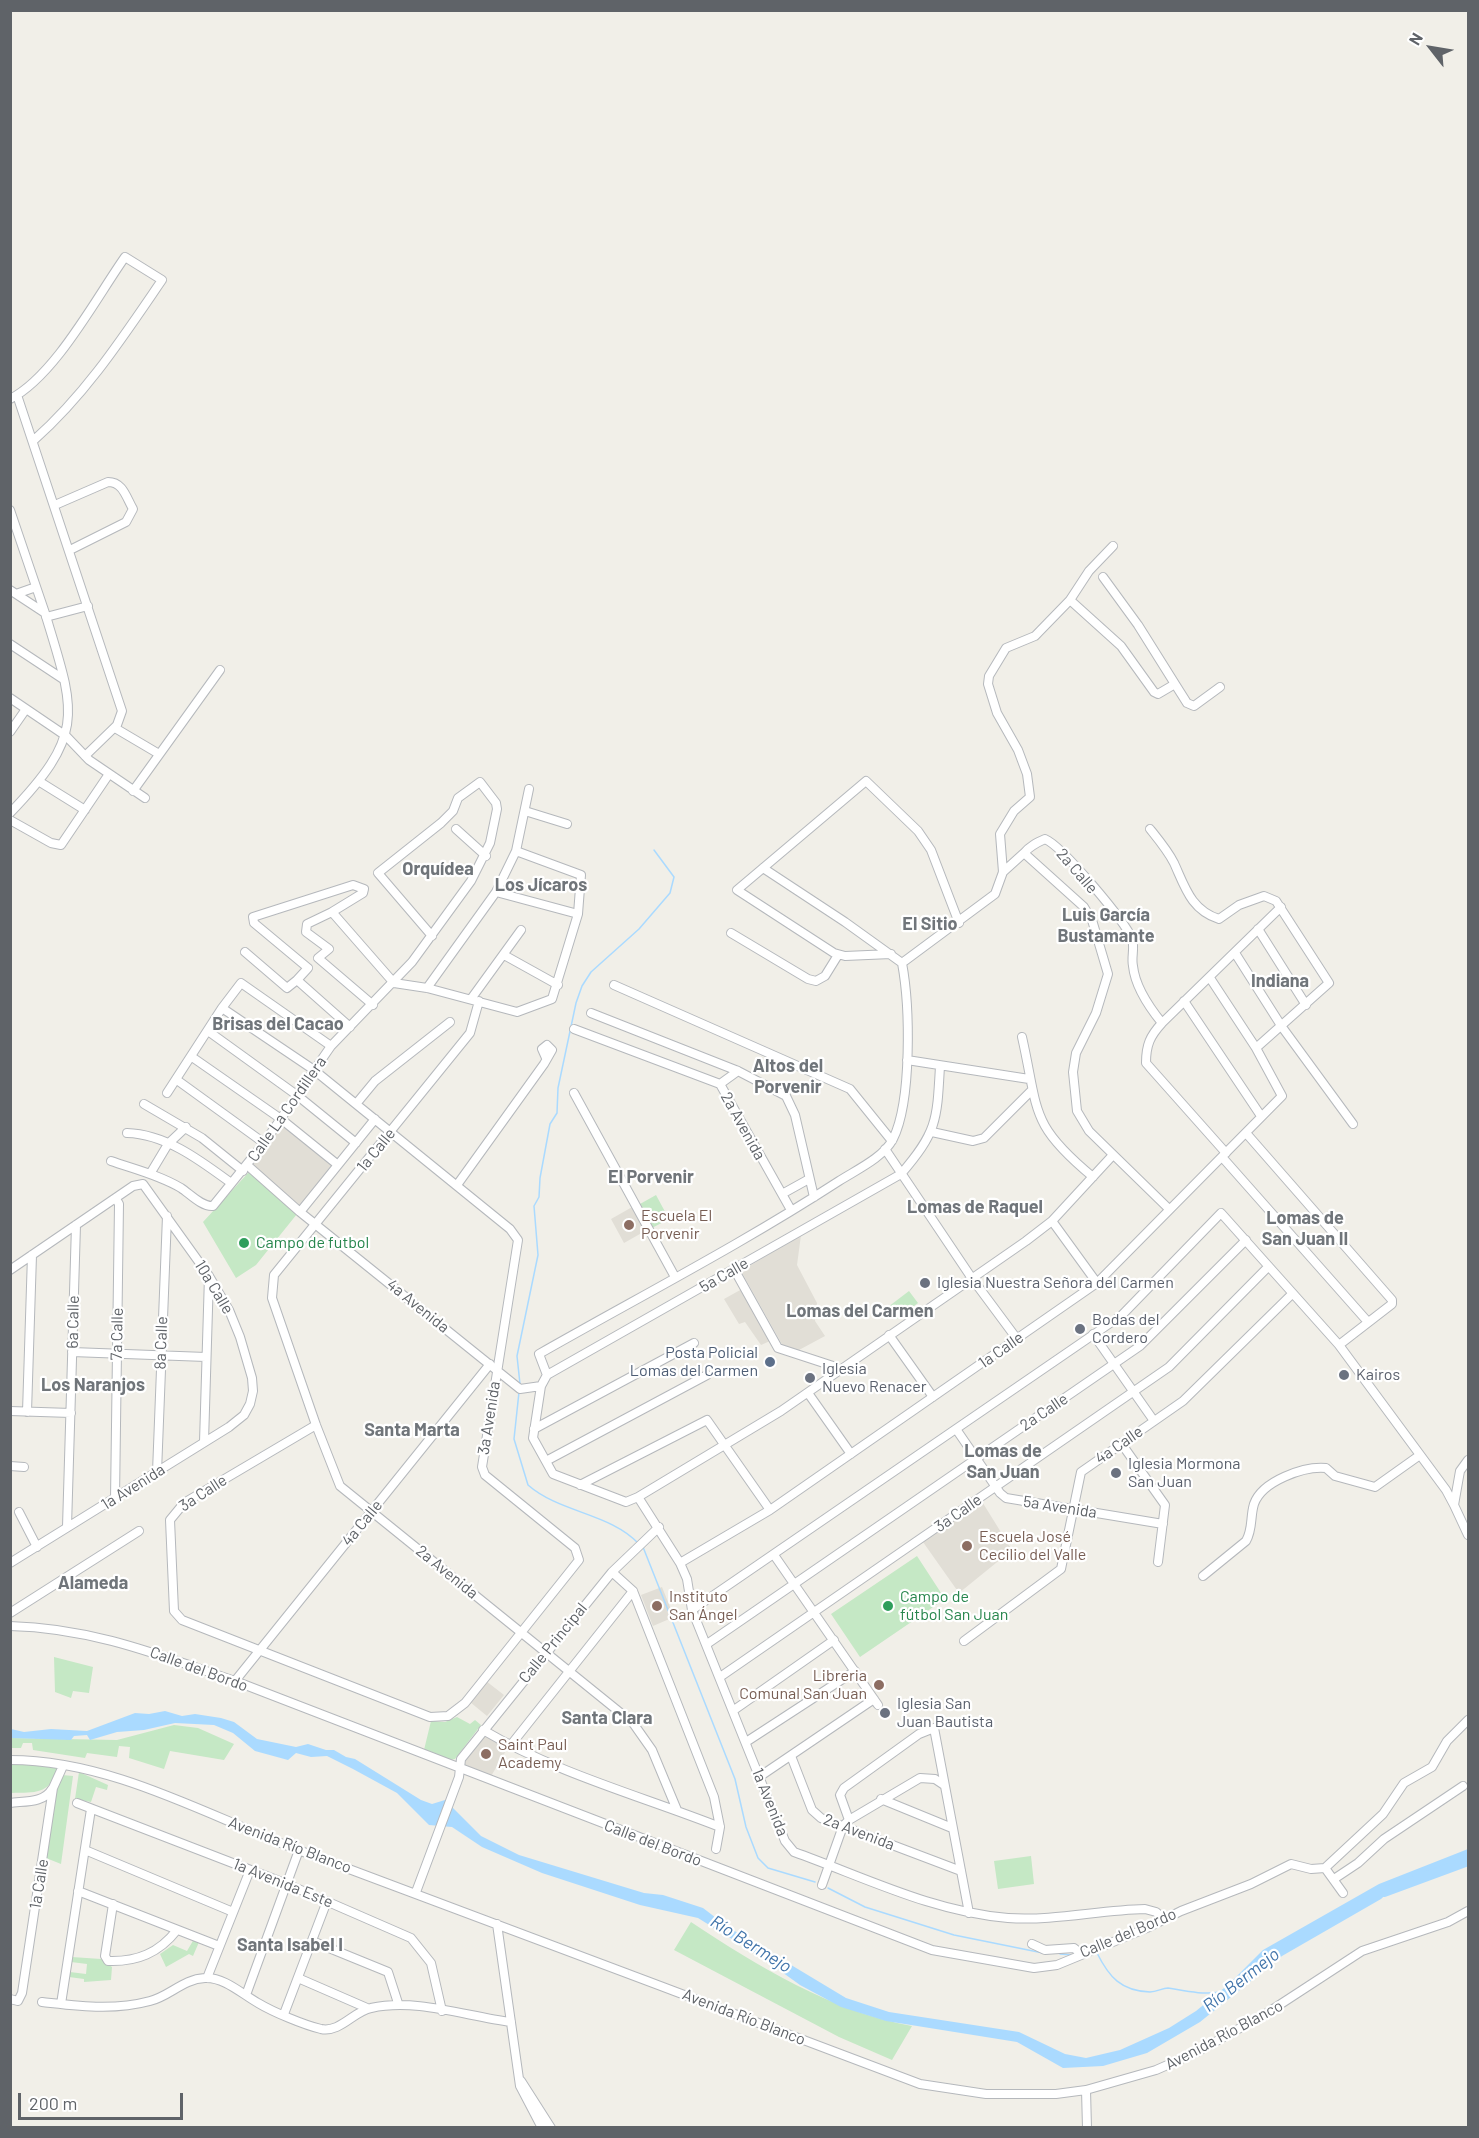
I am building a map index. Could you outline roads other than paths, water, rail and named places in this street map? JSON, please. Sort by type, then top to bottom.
[{"type":"street","points":[[34,440],[61,416],[85,389],[162,280],[125,257],[55,358],[14,397],[34,440],[122,711],[122,717],[115,728],[85,756]]},
{"type":"street","points":[[55,505],[108,482],[113,482],[122,488],[133,509],[126,522],[70,550]]},
{"type":"street","points":[[10,510],[46,615],[69,710],[66,736],[40,782],[10,813]]},
{"type":"street","points":[[902,963],[959,923],[995,894],[1003,872],[1000,834],[1014,811],[1030,797],[1027,774],[1018,750],[996,713],[988,684],[989,676],[1006,648],[1035,636],[1070,600],[1089,571],[1113,546]]},
{"type":"street","points":[[1103,577],[1138,625],[1187,703],[1194,706],[1220,687]]},
{"type":"street","points":[[14,592],[36,587]]},
{"type":"street","points":[[14,592],[46,615],[88,606]]},
{"type":"street","points":[[1070,600],[1121,646],[1154,692],[1158,694],[1175,684]]},
{"type":"street","points":[[10,644],[63,679]]},
{"type":"street","points":[[133,790],[220,670]]},
{"type":"street","points":[[10,698],[66,736],[85,756],[145,798]]},
{"type":"street","points":[[10,732],[26,709]]},
{"type":"street","points":[[115,728],[159,754]]},
{"type":"street","points":[[10,820],[51,843],[61,845],[109,774]]},
{"type":"street","points":[[891,954],[838,955],[737,890],[866,781],[918,831],[931,850],[959,923]]},
{"type":"street","points":[[40,782],[85,810]]},
{"type":"street","points":[[478,783],[482,783],[497,806],[486,856],[432,936],[378,873],[451,814],[458,798],[478,783]]},
{"type":"street","points":[[427,988],[496,892],[516,851],[529,789]]},
{"type":"street","points":[[525,811],[567,824]]},
{"type":"street","points":[[456,829],[486,856]]},
{"type":"street","points":[[1150,829],[1174,862],[1187,894],[1207,913],[1222,918],[1239,905],[1264,896],[1276,901],[1329,983],[1256,1048],[1210,978]]},
{"type":"street","name":"2a Calle","points":[[1024,854],[1030,846],[1045,839],[1051,841],[1073,861],[1116,915],[1132,940],[1133,971],[1146,1002],[1162,1023]]},
{"type":"street","points":[[332,912],[375,965],[394,982],[427,988],[518,1012],[549,1002],[555,996],[564,951],[578,914],[581,875],[516,851]]},
{"type":"street","points":[[1003,872],[1024,854],[1084,907],[1092,920],[1104,960],[1107,982],[1096,1013],[1076,1053],[1073,1072],[1077,1111],[1089,1131],[1112,1156],[1169,1209]]},
{"type":"street","points":[[763,868],[902,963],[908,1001],[905,1083],[892,1141],[885,1149],[814,1197],[539,1354],[547,1375],[541,1386],[533,1438],[553,1474],[626,1502],[638,1497],[727,1446],[808,1393],[1052,1221],[1112,1156]]},
{"type":"street","points":[[245,952],[287,988],[329,949],[305,928],[307,924],[363,893],[364,889],[353,885],[253,917],[254,923],[308,968]]},
{"type":"street","points":[[496,892],[578,914]]},
{"type":"street","points":[[1281,907],[1149,1037],[1146,1063],[1368,1322]]},
{"type":"street","points":[[1258,929],[1306,1005]]},
{"type":"street","points":[[475,1000],[521,930]]},
{"type":"street","points":[[731,933],[808,979],[816,981],[825,976],[838,955]]},
{"type":"street","name":"Calle La Cordillera","points":[[150,1174],[179,1187],[205,1205],[213,1206],[264,1143],[331,1046],[373,1005],[432,936]]},
{"type":"street","points":[[1235,953],[1282,1027],[1353,1124]]},
{"type":"street","points":[[504,956],[558,985]]},
{"type":"street","points":[[318,958],[373,1005]]},
{"type":"street","points":[[297,980],[350,1027]]},
{"type":"street","points":[[167,1093],[222,1008],[241,983],[331,1046]]},
{"type":"street","points":[[614,985],[850,1089],[892,1141]]},
{"type":"street","name":"1a Calle","points":[[272,1298],[274,1275],[470,1033],[475,1000]]},
{"type":"street","points":[[1184,1001],[1262,1116]]},
{"type":"street","points":[[222,1008],[314,1070],[457,1185],[546,1058]]},
{"type":"street","points":[[591,1013],[738,1071],[790,1100],[814,1197]]},
{"type":"street","points":[[356,1104],[375,1081],[450,1022]]},
{"type":"street","name":"2a Avenida","points":[[574,1029],[720,1084],[791,1210]]},
{"type":"street","points":[[208,1031],[298,1096],[356,1143]]},
{"type":"street","points":[[1022,1037],[1031,1091],[1045,1129],[1068,1156],[1093,1177]]},
{"type":"street","name":"1a Calle","points":[[680,1563],[770,1510],[1097,1283],[1282,1096],[1256,1048]]},
{"type":"street","points":[[192,1057],[281,1119],[338,1165]]},
{"type":"street","points":[[906,1060],[1029,1079]]},
{"type":"street","points":[[901,1174],[923,1148],[932,1132],[940,1066]]},
{"type":"street","points":[[720,1084],[738,1071]]},
{"type":"street","points":[[177,1080],[264,1143]]},
{"type":"street","points":[[932,1132],[973,1141],[984,1138],[1031,1091]]},
{"type":"street","points":[[574,1093],[675,1277]]},
{"type":"street","name":"4a Avenida","points":[[144,1104],[186,1127],[245,1168],[520,1389],[541,1386]]},
{"type":"street","points":[[300,1212],[375,1119]]},
{"type":"street","points":[[111,1161],[150,1174],[168,1144],[186,1127]]},
{"type":"street","points":[[1246,1132],[1392,1300],[1392,1304],[1339,1345]]},
{"type":"street","points":[[126,1133],[139,1134],[168,1144],[205,1164],[231,1183]]},
{"type":"street","points":[[885,1149],[971,1277],[1017,1339]]},
{"type":"street","name":"5a Calle","points":[[547,1375],[901,1174]]},
{"type":"street","points":[[782,1194],[809,1179]]},
{"type":"street","name":"10a Calle","points":[[118,1202],[138,1183],[143,1184],[209,1276],[229,1310],[240,1337],[252,1378],[250,1404]]},
{"type":"street","name":"3a Avenida","points":[[457,1185],[510,1229],[518,1240],[482,1458],[485,1474],[575,1548],[579,1556],[577,1564],[522,1632]]},
{"type":"street","points":[[10,1270],[76,1225],[118,1202]]},
{"type":"street","name":"7a Calle","points":[[114,1499],[118,1202]]},
{"type":"street","points":[[692,1610],[1122,1315],[1221,1213],[1339,1345],[1446,1490],[1468,1535]]},
{"type":"street","name":"8a Calle","points":[[157,1472],[164,1242],[167,1215]]},
{"type":"street","points":[[1052,1221],[1097,1283]]},
{"type":"street","name":"6a Calle","points":[[67,1527],[76,1225]]},
{"type":"street","points":[[164,1242],[179,1233]]},
{"type":"street","name":"2a Calle","points":[[707,1644],[1140,1346],[1246,1240]]},
{"type":"street","points":[[27,1412],[32,1255]]},
{"type":"street","name":"3a Calle","points":[[720,1677],[1169,1367],[1268,1267]]},
{"type":"street","points":[[734,1269],[778,1348],[833,1366],[837,1372]]},
{"type":"street","points":[[204,1442],[209,1276]]},
{"type":"street","name":"4a Calle","points":[[964,1641],[1061,1569],[1081,1472],[1183,1401],[1292,1293]]},
{"type":"street","name":"2a Avenida","points":[[272,1298],[316,1425],[340,1486],[625,1716],[643,1735],[677,1810]]},
{"type":"street","points":[[1094,1334],[1154,1421]]},
{"type":"street","points":[[889,1335],[933,1397]]},
{"type":"street","points":[[534,1429],[694,1343]]},
{"type":"street","points":[[72,1352],[206,1357]]},
{"type":"street","name":"4a Calle","points":[[235,1681],[490,1364]]},
{"type":"street","points":[[546,1461],[707,1375]]},
{"type":"street","points":[[808,1393],[851,1454]]},
{"type":"street","name":"1a Avenida","points":[[10,1563],[237,1421],[250,1404]]},
{"type":"street","points":[[10,1411],[71,1413]]},
{"type":"street","points":[[580,1485],[707,1420],[770,1510]]},
{"type":"street","name":"3a Calle","points":[[260,1651],[182,1620],[173,1608],[171,1520],[174,1512],[184,1503],[316,1425]]},
{"type":"street","name":"5a Avenida","points":[[957,1429],[995,1486],[1006,1498],[1163,1524]]},
{"type":"street","points":[[1121,1443],[1165,1505],[1158,1562]]},
{"type":"street","points":[[1203,1576],[1246,1541],[1258,1497],[1298,1470],[1326,1468],[1335,1476],[1375,1487],[1420,1455]]},
{"type":"street","points":[[1446,1490],[1468,1460]]},
{"type":"street","points":[[10,1466],[24,1467]]},
{"type":"street","points":[[1454,1505],[1460,1471]]},
{"type":"street","name":"1a Avenida","points":[[638,1497],[680,1563],[687,1580],[692,1610],[789,1848],[937,1906],[969,1913],[1046,1919],[1145,1909],[1153,1910],[1164,1919]]},
{"type":"street","points":[[19,1512],[37,1547]]},
{"type":"street","name":"Calle Principal","points":[[416,1892],[455,1788],[461,1759],[612,1572],[659,1527]]},
{"type":"street","points":[[10,1612],[139,1530]]},
{"type":"street","points":[[759,1777],[876,1702],[774,1555]]},
{"type":"street","points":[[612,1572],[633,1592],[714,1797],[720,1827],[716,1849]]},
{"type":"street","points":[[510,1746],[633,1592]]},
{"type":"street","name":"Calle del Bordo","points":[[10,1626],[50,1628],[110,1638],[235,1681],[932,1950],[1034,1968],[1057,1965],[1080,1953],[1147,1928],[1251,1884],[1291,1864],[1311,1869],[1325,1868]]},
{"type":"street","points":[[260,1651],[430,1717],[448,1716],[459,1710],[522,1632]]},
{"type":"street","points":[[734,1710],[834,1640]]},
{"type":"street","points":[[746,1742],[855,1671]]},
{"type":"street","points":[[1343,1893],[1325,1868],[1383,1814],[1404,1783],[1432,1767],[1447,1741],[1468,1720]]},
{"type":"street","points":[[822,1885],[846,1823],[840,1795],[844,1788],[931,1727],[935,1730],[969,1913]]},
{"type":"street","points":[[483,1730],[510,1746],[613,1788],[720,1827]]},
{"type":"street","name":"2a Avenida","points":[[791,1756],[812,1810],[821,1818],[846,1823],[961,1871]]},
{"type":"street","name":"Avenida Río Blanco","points":[[10,1760],[50,1762],[109,1775],[299,1850],[416,1892],[920,2084],[986,2094],[1056,2094],[1086,2090],[1156,2070],[1197,2052],[1301,1993],[1362,1951],[1448,1922],[1468,1911]]},
{"type":"street","name":"1a Calle","points":[[14,2000],[22,1993],[53,1788],[63,1766]]},
{"type":"street","points":[[846,1823],[881,1799],[920,1778],[935,1779],[944,1785]]},
{"type":"street","points":[[1334,1879],[1358,1863],[1384,1839],[1463,1786]]},
{"type":"street","points":[[10,1803],[48,1796],[53,1788]]},
{"type":"street","points":[[881,1799],[952,1828]]},
{"type":"street","name":"1a Avenida Este","points":[[77,1803],[287,1884],[411,1938],[431,1963],[442,2011]]},
{"type":"street","points":[[61,2004],[91,1809]]},
{"type":"street","points":[[246,1995],[299,1850]]},
{"type":"street","points":[[85,1851],[233,1912]]},
{"type":"street","points":[[207,1978],[250,1870]]},
{"type":"street","points":[[78,1891],[219,1946]]},
{"type":"street","points":[[284,2014],[327,1901]]},
{"type":"street","points":[[113,1904],[105,1956],[108,1961],[144,1957],[166,1944],[177,1929]]},
{"type":"street","points":[[497,1924],[520,2086],[542,2127]]},
{"type":"street","points":[[312,1941],[388,1972],[398,2003]]},
{"type":"street","points":[[1032,1944],[1046,1950],[1074,1948],[1080,1953]]},
{"type":"street","points":[[42,2002],[80,2008],[106,2008],[152,2000],[189,1981],[207,1978],[246,1995],[272,2011],[321,2029],[329,2029],[367,2008],[398,2003],[510,2022]]},
{"type":"street","points":[[298,1978],[367,2008]]},
{"type":"street","points":[[521,2081],[551,2127]]},
{"type":"street","points":[[1086,2090],[1087,2127]]},
{"type":"water","points":[[165,1711],[182,1716],[195,1714],[221,1718],[234,1722],[257,1739],[296,1747],[308,1744],[334,1750],[355,1759],[421,1800],[432,1804],[445,1800],[481,1836],[519,1855],[644,1893],[663,1895],[703,1908],[728,1927],[846,1998],[889,2012],[1019,2032],[1065,2054],[1086,2058],[1120,2050],[1169,2028],[1196,2011],[1229,1984],[1263,1950],[1379,1884],[1468,1849],[1468,1860],[1394,1887],[1381,1899],[1282,1956],[1200,2022],[1147,2053],[1103,2066],[1063,2068],[1017,2042],[886,2021],[841,2007],[800,1985],[761,1957],[698,1918],[640,1905],[542,1873],[482,1847],[452,1827],[429,1825],[397,1793],[327,1756],[311,1757],[296,1753],[288,1760],[255,1751],[233,1733],[214,1725],[175,1723],[144,1730],[117,1732],[90,1740],[87,1735],[74,1736],[71,1740],[11,1738],[11,1729],[24,1732],[51,1729],[87,1731],[135,1713],[149,1714]]},
{"type":"waterway","points":[[520,1384],[517,1356],[538,1255],[534,1206],[539,1197],[540,1178],[550,1124],[557,1113],[558,1088],[576,1003],[582,986],[591,972],[639,929],[670,893],[674,877],[654,850]]},
{"type":"waterway","points":[[519,1392],[514,1439],[528,1485],[555,1502],[614,1526],[639,1544]]},
{"type":"waterway","points":[[643,1547],[735,1779],[746,1827],[758,1858],[768,1868],[815,1882]]},
{"type":"waterway","name":"Río Bermejo","points":[[1384,1892],[1468,1861]]},
{"type":"waterway","points":[[828,1888],[865,1907],[954,1935],[1043,1953]]},
{"type":"waterway","points":[[1097,1953],[1111,1976],[1131,1989],[1150,1992],[1168,1988],[1201,1993],[1220,1992]]},
{"type":"waterway","points":[[1060,1954],[1072,1955]]},
{"type":"place","name":"Escuela El Porvenir","points":[[629,1225]]},
{"type":"place","name":"Campo de futbol","points":[[244,1243]]},
{"type":"place","name":"Iglesia Nuestra Señora del Carmen","points":[[925,1283]]},
{"type":"place","name":"Bodas del Cordero","points":[[1080,1329]]},
{"type":"place","name":"Posta Policial Lomas del Carmen","points":[[770,1362]]},
{"type":"place","name":"Kairos","points":[[1344,1375]]},
{"type":"place","name":"Iglesia Nuevo Renacer","points":[[810,1378]]},
{"type":"place","name":"Iglesia Mormona San Juan","points":[[1116,1473]]},
{"type":"place","name":"Escuela José Cecilio del Valle","points":[[967,1546]]},
{"type":"place","name":"Instituto San Ángel","points":[[657,1606]]},
{"type":"place","name":"Campo de fútbol San Juan","points":[[888,1606]]},
{"type":"place","name":"Libreria Comunal San Juan","points":[[879,1685]]},
{"type":"place","name":"Iglesia San Juan Bautista","points":[[885,1713]]},
{"type":"place","name":"Saint Paul Academy","points":[[486,1754]]},
{"type":"district","name":"Orquídea","points":[[438,869]]},
{"type":"district","name":"Los Jícaros","points":[[541,885]]},
{"type":"district","name":"El Sitio","points":[[930,924]]},
{"type":"district","name":"Luis García Bustamante","points":[[1106,925]]},
{"type":"district","name":"Indiana","points":[[1280,981]]},
{"type":"district","name":"Brisas del Cacao","points":[[278,1024]]},
{"type":"district","name":"Altos del Porvenir","points":[[788,1076]]},
{"type":"district","name":"El Porvenir","points":[[651,1177]]},
{"type":"district","name":"Lomas de Raquel","points":[[975,1207]]},
{"type":"district","name":"Lomas de San Juan II","points":[[1305,1228]]},
{"type":"district","name":"Lomas del Carmen","points":[[860,1311]]},
{"type":"district","name":"Los Naranjos","points":[[93,1385]]},
{"type":"district","name":"Santa Marta","points":[[412,1430]]},
{"type":"district","name":"Lomas de San Juan","points":[[1003,1461]]},
{"type":"district","name":"Alameda","points":[[93,1583]]},
{"type":"district","name":"Santa Clara","points":[[607,1718]]},
{"type":"district","name":"Santa Isabel I","points":[[290,1945]]}]
